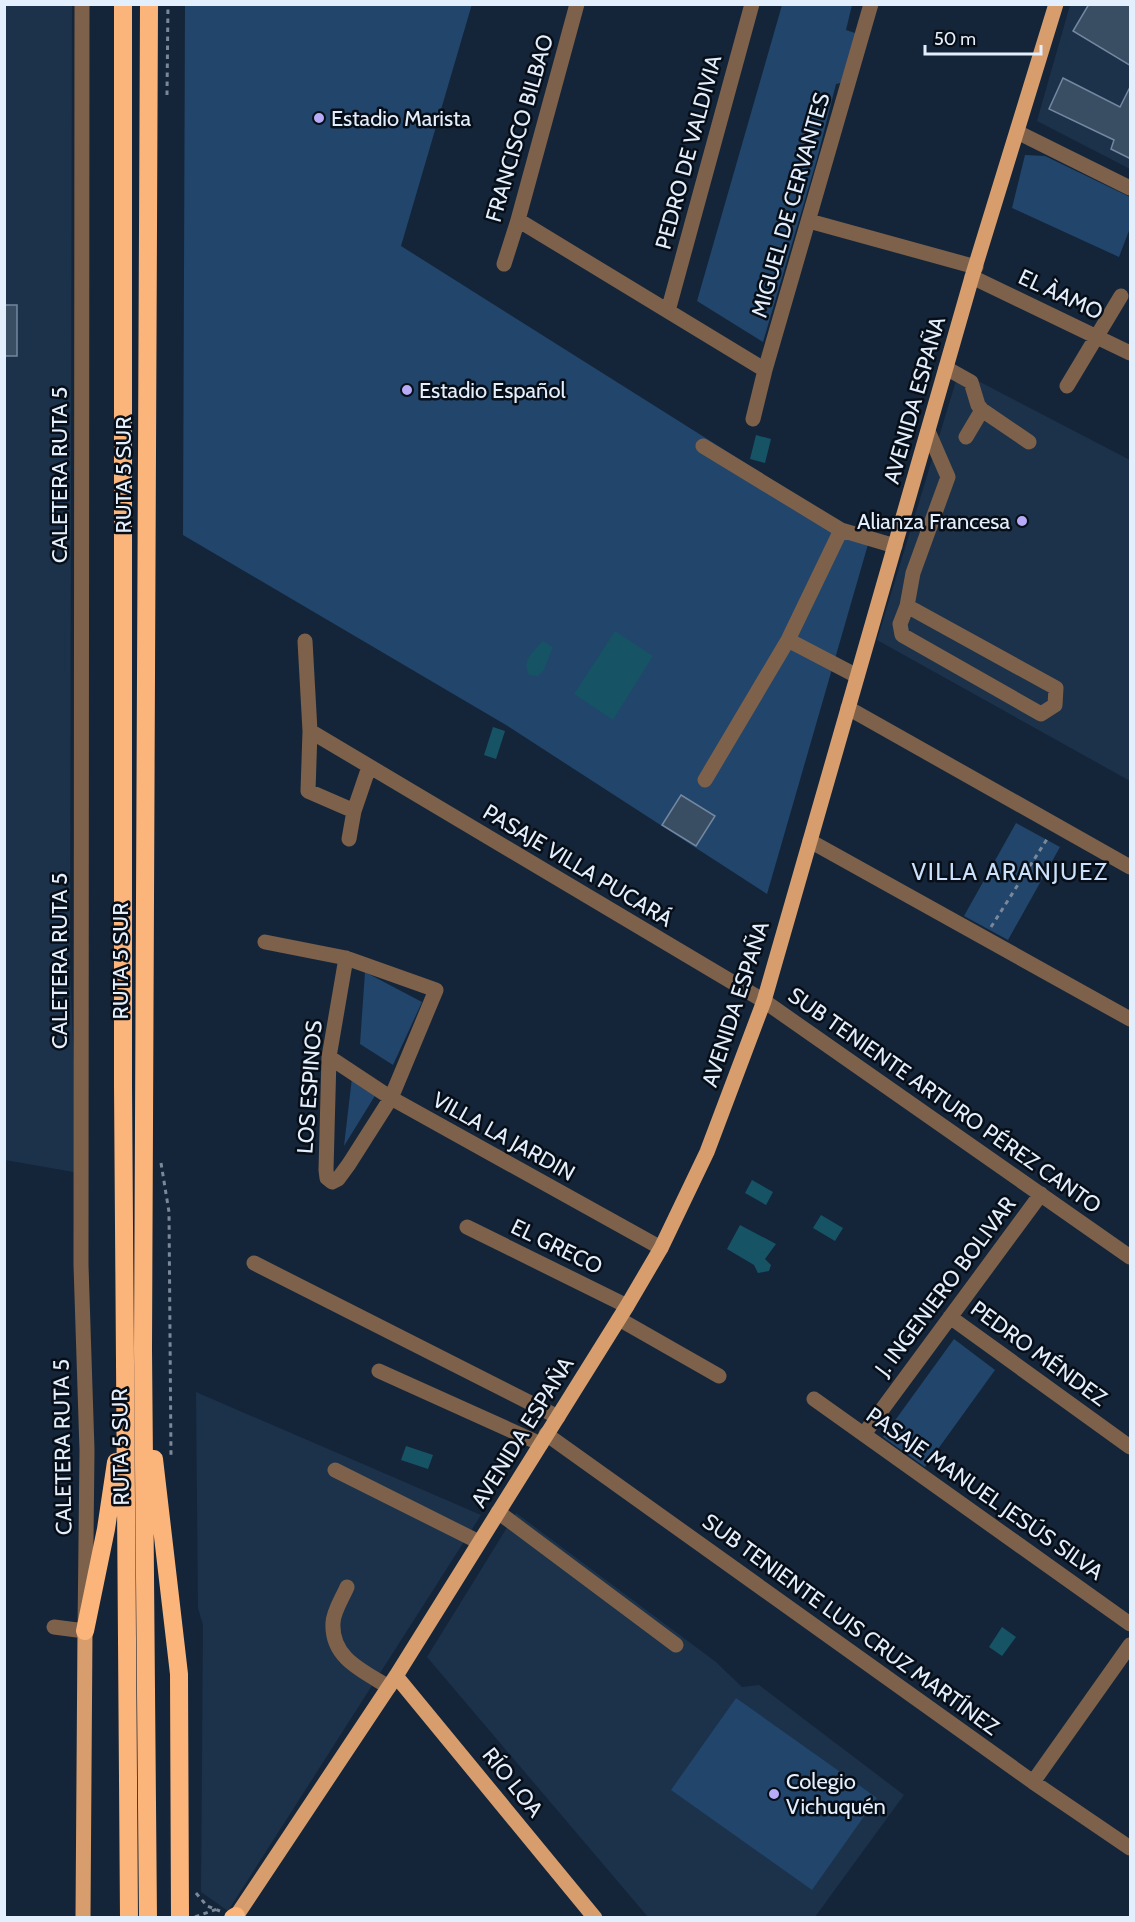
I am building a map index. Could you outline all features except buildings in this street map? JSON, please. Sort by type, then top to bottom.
[{"type":"highway","name":"RUTA 5 SUR","points":[[123,4],[124,1365],[129,1917]]},
{"type":"highway","name":"RUTA 5 SUR","points":[[148,1917],[143,1349],[149,4]]},
{"type":"highway","points":[[143,1349],[178,1674],[188,1915]]},
{"type":"highway","points":[[85,1631],[113,1483],[124,1365]]},
{"type":"main road","name":"AVENIDA ESPAÑA","points":[[230,1915],[393,1682],[661,1248],[707,1152],[764,1000],[974,272],[1056,4]]},
{"type":"main road","name":"CALETERA RUTA 5","points":[[83,1917],[85,1631]]},
{"type":"main road","name":"RÍO LOA","points":[[393,1682],[595,1917]]},
{"type":"street","name":"CALETERA RUTA 5","points":[[82,4],[81,1264],[87,1450],[85,1631]]},
{"type":"street","name":"FRANCISCO BILBAO","points":[[504,264],[577,4]]},
{"type":"street","name":"PEDRO DE VALDIVIA","points":[[668,311],[752,4]]},
{"type":"street","name":"MIGUEL DE CERVANTES","points":[[753,420],[765,370],[871,4]]},
{"type":"street","points":[[1017,132],[1131,188]]},
{"type":"street","points":[[518,220],[765,370]]},
{"type":"street","name":"EL ÀAMO","points":[[809,221],[974,272],[1131,354]]},
{"type":"street","points":[[1067,386],[1121,296]]},
{"type":"street","points":[[946,368],[971,382],[978,405],[982,410],[1029,442]]},
{"type":"street","points":[[966,437],[982,410]]},
{"type":"street","points":[[907,606],[1056,688],[1055,705],[1041,714],[906,638],[900,631],[913,573],[948,477],[928,431]]},
{"type":"street","points":[[703,446],[841,530],[895,546]]},
{"type":"street","points":[[705,780],[788,640],[841,530]]},
{"type":"street","points":[[788,640],[857,676]]},
{"type":"street","points":[[305,641],[310,730],[308,791],[354,811]]},
{"type":"street","points":[[848,708],[1131,867]]},
{"type":"street","name":"PASAJE VILLA PUCARÁ","points":[[310,730],[764,1000]]},
{"type":"street","points":[[350,839],[354,811],[369,767]]},
{"type":"street","points":[[810,841],[1131,1019]]},
{"type":"street","points":[[265,942],[346,958],[436,990],[391,1098]]},
{"type":"street","name":"LOS ESPINOS","points":[[346,958],[329,1058],[326,1170],[327,1178],[332,1182],[338,1179],[350,1164],[391,1098]]},
{"type":"street","name":"SUB TENIENTE ARTURO PÉREZ CANTO","points":[[764,1000],[1131,1257]]},
{"type":"street","name":"VILLA LA JARDIN","points":[[329,1058],[391,1098],[661,1248]]},
{"type":"street","name":"J. INGENIERO BOLIVAR","points":[[864,1434],[1041,1194]]},
{"type":"street","name":"EL GRECO","points":[[467,1227],[623,1312],[719,1376]]},
{"type":"street","points":[[254,1263],[558,1417]]},
{"type":"street","name":"PEDRO MÉNDEZ","points":[[950,1317],[1131,1447]]},
{"type":"street","name":"SUB TENIENTE LUIS CRUZ MARTÍNEZ","points":[[379,1371],[544,1439],[1033,1782],[1131,1848]]},
{"type":"street","name":"PASAJE MANUEL JESÚS SILVA","points":[[813,1399],[1131,1624]]},
{"type":"street","points":[[334,1470],[479,1542]]},
{"type":"street","points":[[498,1512],[676,1645]]},
{"type":"street","points":[[347,1587],[333,1621],[335,1643],[343,1658],[393,1682]]},
{"type":"street","points":[[54,1627],[85,1631]]},
{"type":"street","points":[[1033,1782],[1131,1645]]},
{"type":"path","points":[[167,100],[168,4]]},
{"type":"path","points":[[984,939],[1055,825]]},
{"type":"path","points":[[160,1154],[169,1212],[171,1459]]},
{"type":"path","points":[[194,1886],[196,1893],[207,1906],[230,1915]]},
{"type":"path","points":[[188,1915],[230,1915]]},
{"type":"shaded area","name":"Estadio Español","points":[[472,4],[401,246],[869,541],[767,894],[506,725],[183,535],[185,5]]},
{"type":"shaded area","points":[[4,5],[72,5],[70,971],[79,1173],[5,1160]]},
{"type":"shaded area","points":[[782,5],[852,5],[846,30],[858,34],[845,82],[836,84],[817,159],[763,342],[697,301]]},
{"type":"shaded area","points":[[1070,5],[1130,5],[1130,169],[1037,121]]},
{"type":"shaded area","points":[[1025,155],[1045,156],[1130,197],[1130,228],[1119,257],[1012,208]]},
{"type":"shaded area","name":"Alianza Francesa","points":[[959,371],[1130,460],[1130,781],[877,640]]},
{"type":"shaded area","points":[[756,435],[771,439],[765,463],[750,459]]},
{"type":"shaded area","points":[[615,631],[653,656],[613,720],[574,694]]},
{"type":"shaded area","points":[[543,641],[553,647],[544,670],[538,676],[529,675],[527,661]]},
{"type":"shaded area","points":[[493,727],[505,731],[496,759],[484,755]]},
{"type":"shaded area","points":[[1016,823],[1060,847],[1008,940],[964,916]]},
{"type":"shaded area","points":[[365,972],[422,1002],[393,1065],[360,1044]]},
{"type":"shaded area","points":[[353,1069],[381,1086],[344,1146]]},
{"type":"shaded area","points":[[752,1180],[773,1192],[766,1205],[745,1193]]},
{"type":"shaded area","points":[[821,1215],[843,1228],[835,1241],[813,1228]]},
{"type":"shaded area","points":[[740,1225],[776,1244],[765,1259],[771,1265],[769,1271],[758,1273],[754,1265],[727,1249]]},
{"type":"shaded area","points":[[954,1339],[995,1370],[925,1467],[883,1437]]},
{"type":"shaded area","points":[[196,1392],[481,1515],[228,1911],[201,1892],[203,1625],[198,1608]]},
{"type":"shaded area","points":[[406,1446],[433,1455],[428,1469],[401,1460]]},
{"type":"shaded area","name":"Colegio Vichuquén","points":[[516,1513],[716,1662],[742,1687],[759,1685],[904,1795],[815,1917],[648,1917],[427,1657]]},
{"type":"shaded area","points":[[1002,1627],[1016,1637],[1002,1656],[989,1647]]},
{"type":"shaded area","name":"Colegio Vichuquén","points":[[736,1698],[877,1798],[812,1890],[671,1790]]},
{"type":"place","name":"Estadio Marista","points":[[319,118]]},
{"type":"place","name":"Estadio Español","points":[[407,390]]},
{"type":"place","name":"Alianza Francesa","points":[[1022,521]]},
{"type":"place","name":"Colegio Vichuquén","points":[[774,1794]]},
{"type":"district","name":"VILLA ARANJUEZ","points":[[1010,872]]}]
